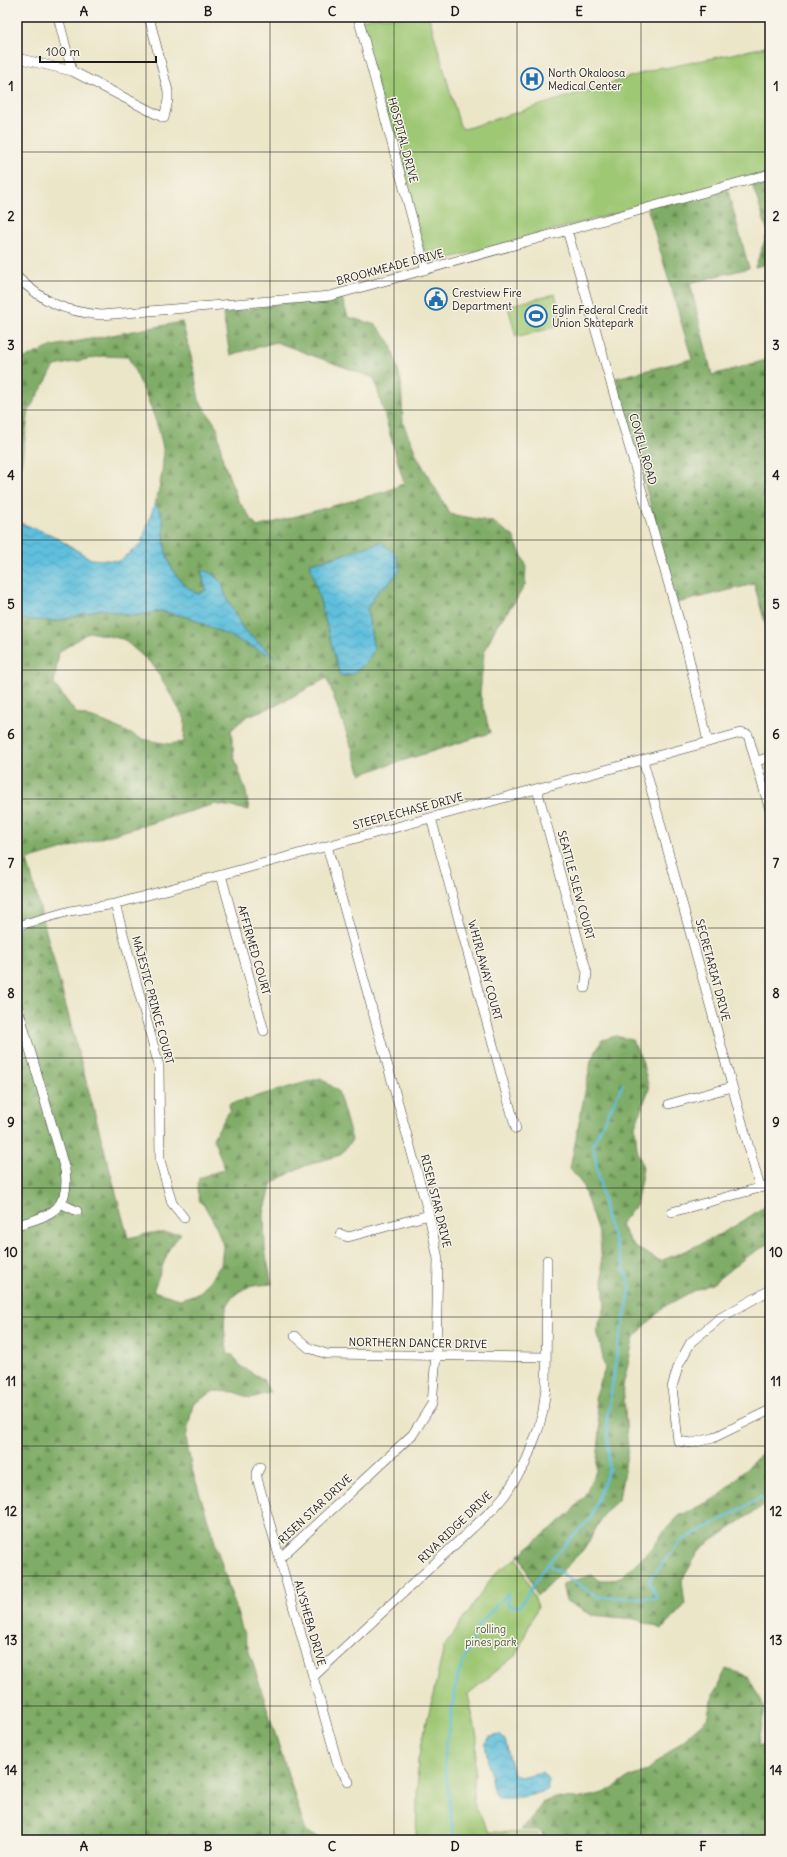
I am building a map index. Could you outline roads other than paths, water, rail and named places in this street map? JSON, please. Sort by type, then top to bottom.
[{"type":"street","points":[[58,17],[72,71]]},
{"type":"street","points":[[17,58],[72,71],[164,118],[168,100],[168,91],[149,17]]},
{"type":"street","name":"HOSPITAL DRIVE","points":[[358,17],[426,270]]},
{"type":"street","name":"BROOKMEADE DRIVE","points":[[17,277],[58,307],[79,313],[101,315],[330,296],[770,174]]},
{"type":"street","name":"COVELL ROAD","points":[[567,230],[686,640],[708,742]]},
{"type":"street","name":"STEEPLECHASE DRIVE","points":[[17,926],[70,911],[115,904],[741,733],[748,735],[757,761]]},
{"type":"street","points":[[770,757],[757,761],[770,810]]},
{"type":"street","name":"SECRETARIAT DRIVE","points":[[643,760],[760,1188]]},
{"type":"street","name":"SEATTLE SLEW COURT","points":[[537,789],[587,973],[585,988]]},
{"type":"street","name":"WHIRLAWAY COURT","points":[[431,818],[516,1129]]},
{"type":"street","name":"RISEN STAR DRIVE","points":[[280,1558],[413,1434],[432,1404],[436,1355],[438,1259],[429,1215],[327,846]]},
{"type":"street","name":"AFFIRMED COURT","points":[[221,875],[264,1031]]},
{"type":"street","name":"MAJESTIC PRINCE COURT","points":[[115,904],[159,1066],[160,1160],[172,1204],[184,1218]]},
{"type":"street","points":[[17,1005],[65,1170],[67,1184],[62,1204],[52,1213],[36,1220],[17,1225]]},
{"type":"street","points":[[669,1104],[732,1087]]},
{"type":"street","points":[[672,1212],[770,1185]]},
{"type":"street","points":[[62,1204],[77,1211]]},
{"type":"street","points":[[340,1234],[348,1237],[429,1215]]},
{"type":"street","name":"RIVA RIDGE DRIVE","points":[[313,1677],[485,1517],[505,1495],[525,1464],[538,1430],[546,1387],[547,1260]]},
{"type":"street","points":[[770,1290],[720,1318],[690,1342],[679,1364],[672,1387],[678,1441],[692,1443],[713,1438],[770,1410]]},
{"type":"street","name":"NORTHERN DANCER DRIVE","points":[[295,1336],[309,1348],[327,1354],[546,1357]]},
{"type":"street","name":"ALYSHEBA DRIVE","points":[[260,1467],[257,1473],[257,1478],[313,1677],[338,1765],[349,1782]]},
{"type":"water","points":[[155,503],[161,514],[165,547],[169,562],[176,575],[186,586],[198,594],[206,590],[201,570],[211,573],[222,583],[225,595],[243,629],[276,658],[191,618],[161,611],[133,616],[101,609],[57,621],[17,619],[18,522],[52,535],[91,559],[119,561],[141,544]]},
{"type":"water","points":[[381,542],[396,555],[400,570],[391,581],[377,592],[367,609],[374,650],[366,663],[353,674],[340,676],[310,563],[333,558]]},
{"type":"water","points":[[500,1735],[505,1740],[514,1774],[520,1777],[542,1772],[548,1779],[548,1790],[523,1797],[498,1798],[493,1790],[485,1744],[490,1737]]},
{"type":"waterway","points":[[547,1564],[590,1519],[609,1469],[607,1419],[618,1347],[631,1288],[606,1217],[593,1144],[623,1084]]},
{"type":"waterway","points":[[454,1840],[444,1757],[458,1675],[478,1626],[508,1593],[508,1606],[520,1606],[547,1564],[598,1597],[657,1598],[649,1581],[680,1542],[770,1493]]},
{"type":"place","name":"North Okaloosa Medical Center","points":[[532,79]]},
{"type":"place","name":"Crestview Fire Department","points":[[436,299]]},
{"type":"place","name":"Eglin Federal Credit Union Skatepark","points":[[536,316]]},
{"type":"park label","name":"rolling pines park","points":[[491,1635]]}]
